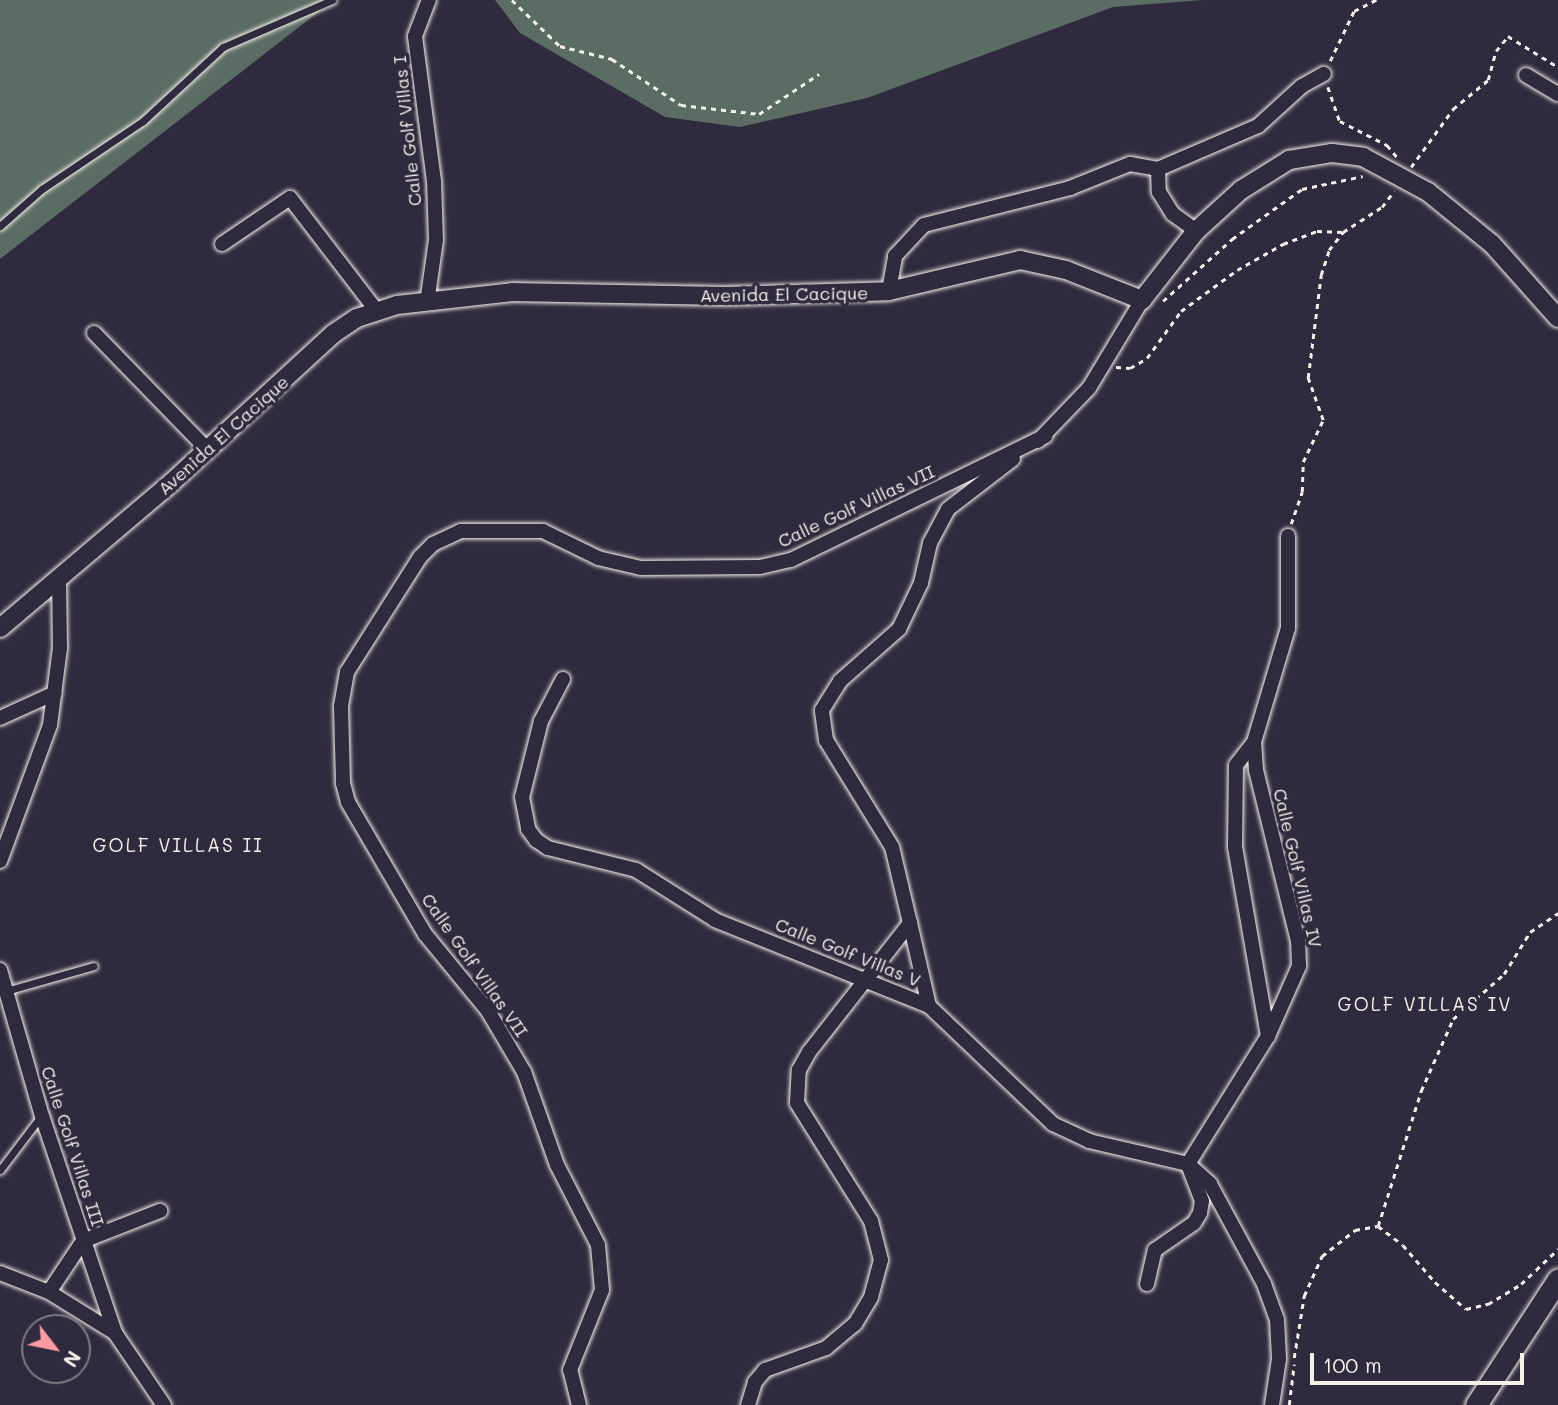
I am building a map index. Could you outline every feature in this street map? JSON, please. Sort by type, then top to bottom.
[{"type":"main road","points":[[1476,1405],[1558,1279]]},
{"type":"street","name":"Calle Golf Villas I","points":[[427,303],[436,240],[435,181],[415,37],[429,0]]},
{"type":"street","points":[[888,291],[895,256],[923,225],[1070,188],[1130,164],[1158,169],[1258,126],[1302,86],[1324,74]]},
{"type":"street","points":[[1526,75],[1558,94]]},
{"type":"street","points":[[929,1006],[892,847],[826,740],[822,710],[840,681],[899,629],[921,583],[930,543],[948,509],[1045,436],[1083,395],[1149,303],[1196,231],[1241,190],[1289,160],[1332,153],[1363,157],[1492,244],[1558,318]]},
{"type":"street","points":[[1158,169],[1159,192],[1174,214],[1196,231]]},
{"type":"street","points":[[222,244],[290,198],[376,310]]},
{"type":"street","name":"Avenida El Cacique","points":[[0,628],[207,449],[333,334],[376,310],[427,303],[452,296],[512,292],[725,296],[888,291],[1020,260],[1066,270],[1149,303]]},
{"type":"street","points":[[94,332],[207,449]]},
{"type":"street","name":"Calle Golf Villas VII","points":[[579,1405],[570,1370],[602,1290],[598,1245],[557,1165],[524,1072],[488,1011],[425,934],[348,803],[343,783],[341,706],[347,672],[420,557],[433,544],[461,531],[543,531],[598,558],[640,568],[760,567],[791,560],[1045,436]]},
{"type":"street","name":"Calle Golf Villas IV","points":[[1188,1164],[1268,1036],[1299,966],[1298,940],[1255,770],[1254,742],[1288,628],[1288,537]]},
{"type":"street","points":[[0,861],[47,735],[55,693],[59,579]]},
{"type":"street","name":"Calle Golf Villas V","points":[[563,679],[534,742],[522,797],[527,829],[536,840],[548,848],[636,870],[715,920],[865,976],[929,1006],[1053,1124],[1089,1141],[1188,1164]]},
{"type":"street","points":[[0,718],[55,693]]},
{"type":"street","points":[[1254,742],[1236,765],[1235,847],[1268,1036]]},
{"type":"street","points":[[748,1405],[755,1382],[765,1370],[842,1337],[855,1324],[878,1277],[880,1250],[871,1221],[804,1120],[795,1087],[809,1052],[865,976],[910,923]]},
{"type":"street","name":"Calle Golf Villas III","points":[[0,970],[42,1116],[115,1333],[164,1405]]},
{"type":"street","points":[[1147,1284],[1155,1250],[1194,1223],[1200,1213],[1202,1201],[1188,1164]]},
{"type":"street","points":[[1188,1164],[1210,1184],[1264,1284],[1277,1320],[1279,1359],[1272,1405]]},
{"type":"street","points":[[49,1292],[83,1241],[160,1211]]},
{"type":"street","name":"Calle Golf Villas III","points":[[0,1273],[49,1292],[115,1333]]},
{"type":"lane","points":[[0,226],[42,189],[143,121],[223,47],[332,0]]},
{"type":"lane","points":[[6,991],[94,966]]},
{"type":"lane","points":[[0,1170],[42,1116]]},
{"type":"path","points":[[512,0],[560,46],[611,59],[681,105],[758,114],[819,74]]},
{"type":"path","points":[[1376,0],[1354,11],[1324,74],[1340,121],[1397,154],[1398,180]]},
{"type":"path","points":[[1288,537],[1302,492],[1303,462],[1323,420],[1308,378],[1321,275],[1329,250],[1343,232],[1382,207],[1398,180],[1453,108],[1488,79],[1496,51],[1508,36],[1558,67]]},
{"type":"path","points":[[1149,303],[1302,189],[1335,179],[1371,177]]},
{"type":"path","points":[[1382,184],[1398,180]]},
{"type":"path","points":[[1104,363],[1130,368],[1147,358],[1181,310],[1283,244],[1317,231],[1343,232]]},
{"type":"path","points":[[1378,1226],[1421,1091],[1453,1019],[1504,974],[1530,932],[1558,913]]},
{"type":"path","points":[[1289,1405],[1304,1296],[1322,1256],[1355,1230],[1378,1226],[1403,1245],[1435,1283],[1466,1309],[1488,1304],[1521,1284],[1558,1249]]},
{"type":"green space","points":[[0,0],[334,0],[0,259]]},
{"type":"green space","points":[[495,0],[1203,0],[1113,7],[867,98],[740,127],[665,117],[520,33]]},
{"type":"district","name":"GOLF VILLAS II","points":[[178,845]]},
{"type":"district","name":"GOLF VILLAS IV","points":[[1425,1004]]}]
